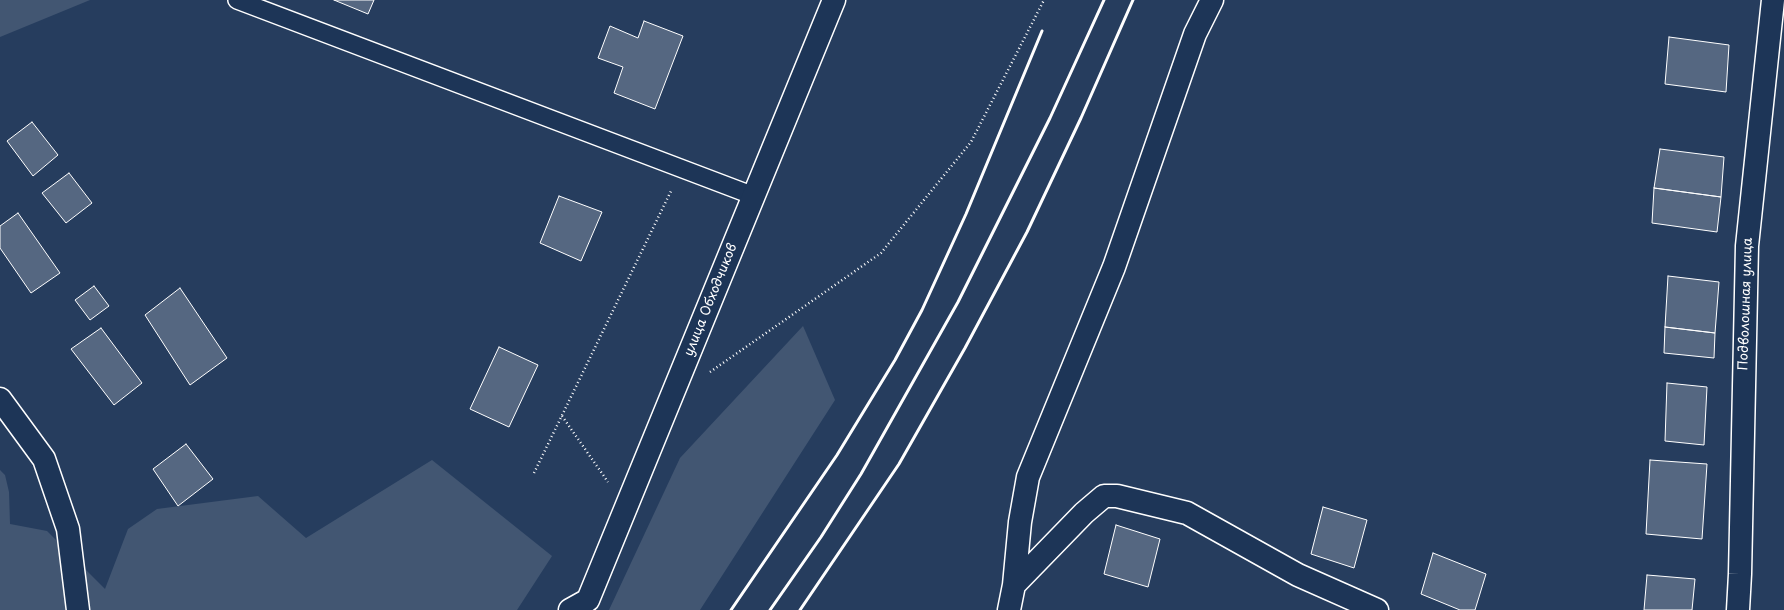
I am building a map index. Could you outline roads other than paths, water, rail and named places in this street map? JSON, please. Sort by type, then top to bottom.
[{"type":"street","name":"улица Обходчиков","points":[[579,605],[626,507],[834,0]]},
{"type":"street","points":[[1009,610],[1014,585],[1020,522],[1028,477],[1114,267],[1195,34],[1212,0]]},
{"type":"street","name":"Подволошная улица","points":[[1738,610],[1741,566],[1747,246],[1773,0]]},
{"type":"street","points":[[0,400],[44,459],[68,529],[78,610]]},
{"type":"street","points":[[1014,585],[1084,513],[1104,496],[1117,496],[1187,513],[1298,575],[1377,610]]},
{"type":"lane","points":[[237,0],[754,196]]},
{"type":"railway","points":[[770,610],[821,537],[861,474],[958,302],[1050,118],[1104,0]]},
{"type":"railway","points":[[800,610],[899,464],[965,348],[1027,232],[1081,118],[1133,0]]},
{"type":"railway","points":[[731,610],[837,455],[895,360],[922,310],[966,214],[1042,31]]}]
